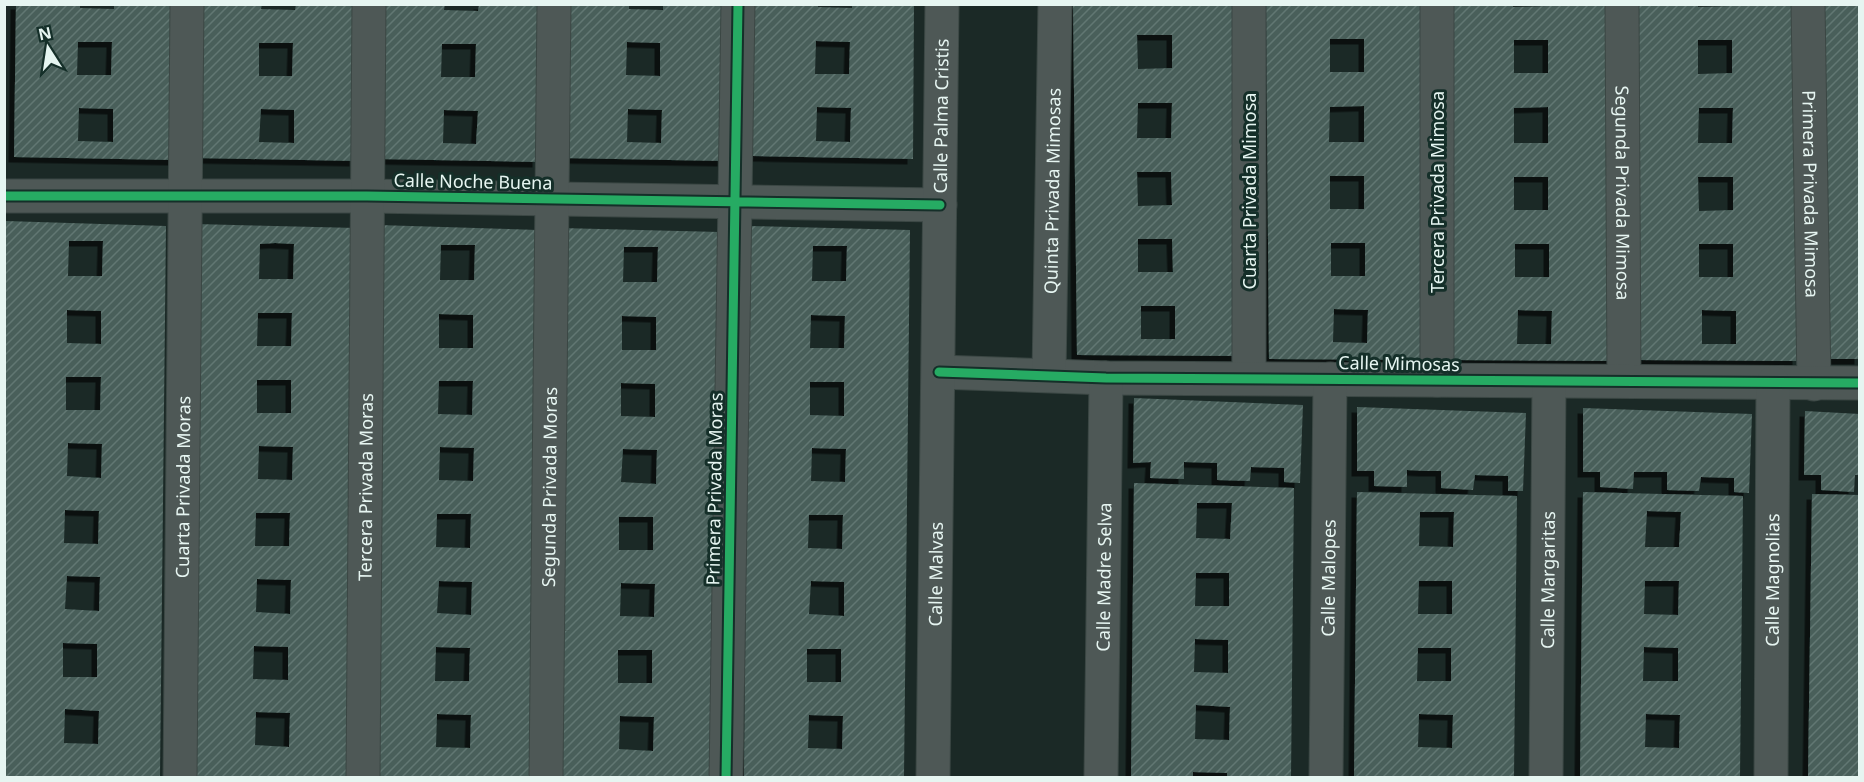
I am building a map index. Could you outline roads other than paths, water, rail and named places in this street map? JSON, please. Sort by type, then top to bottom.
[{"type":"street","name":"Cuarta Privada Moras","points":[[180,777],[187,4]]},
{"type":"street","name":"Tercera Privada Moras","points":[[363,777],[369,4]]},
{"type":"street","name":"Segunda Privada Moras","points":[[546,777],[555,4]]},
{"type":"street","name":"Primera Privada Moras","points":[[726,777],[738,4]]},
{"type":"street","name":"Calle Palma Cristis","points":[[939,372],[942,4]]},
{"type":"street","name":"Quinta Privada Mimosas","points":[[1049,375],[1054,4]]},
{"type":"street","name":"Cuarta Privada Mimosa","points":[[1249,4],[1249,377]]},
{"type":"street","name":"Tercera Privada Mimosa","points":[[1437,4],[1437,380]]},
{"type":"street","name":"Segunda Privada Mimosa","points":[[1622,4],[1624,380]]},
{"type":"street","name":"Primera Privada Mimosa","points":[[1808,4],[1814,384]]},
{"type":"street","name":"Calle Noche Buena","points":[[4,196],[367,196],[940,205]]},
{"type":"street","name":"Calle Mimosas","points":[[939,372],[1106,378],[1249,377],[1549,382],[1624,380],[1860,383]]},
{"type":"street","name":"Calle Malvas","points":[[933,777],[939,372]]},
{"type":"street","name":"Calle Madre Selva","points":[[1101,777],[1106,378]]},
{"type":"street","name":"Calle Malopes","points":[[1326,777],[1330,378]]},
{"type":"street","name":"Calle Margaritas","points":[[1546,777],[1549,382]]},
{"type":"street","name":"Calle Magnolias","points":[[1771,777],[1773,383]]}]
